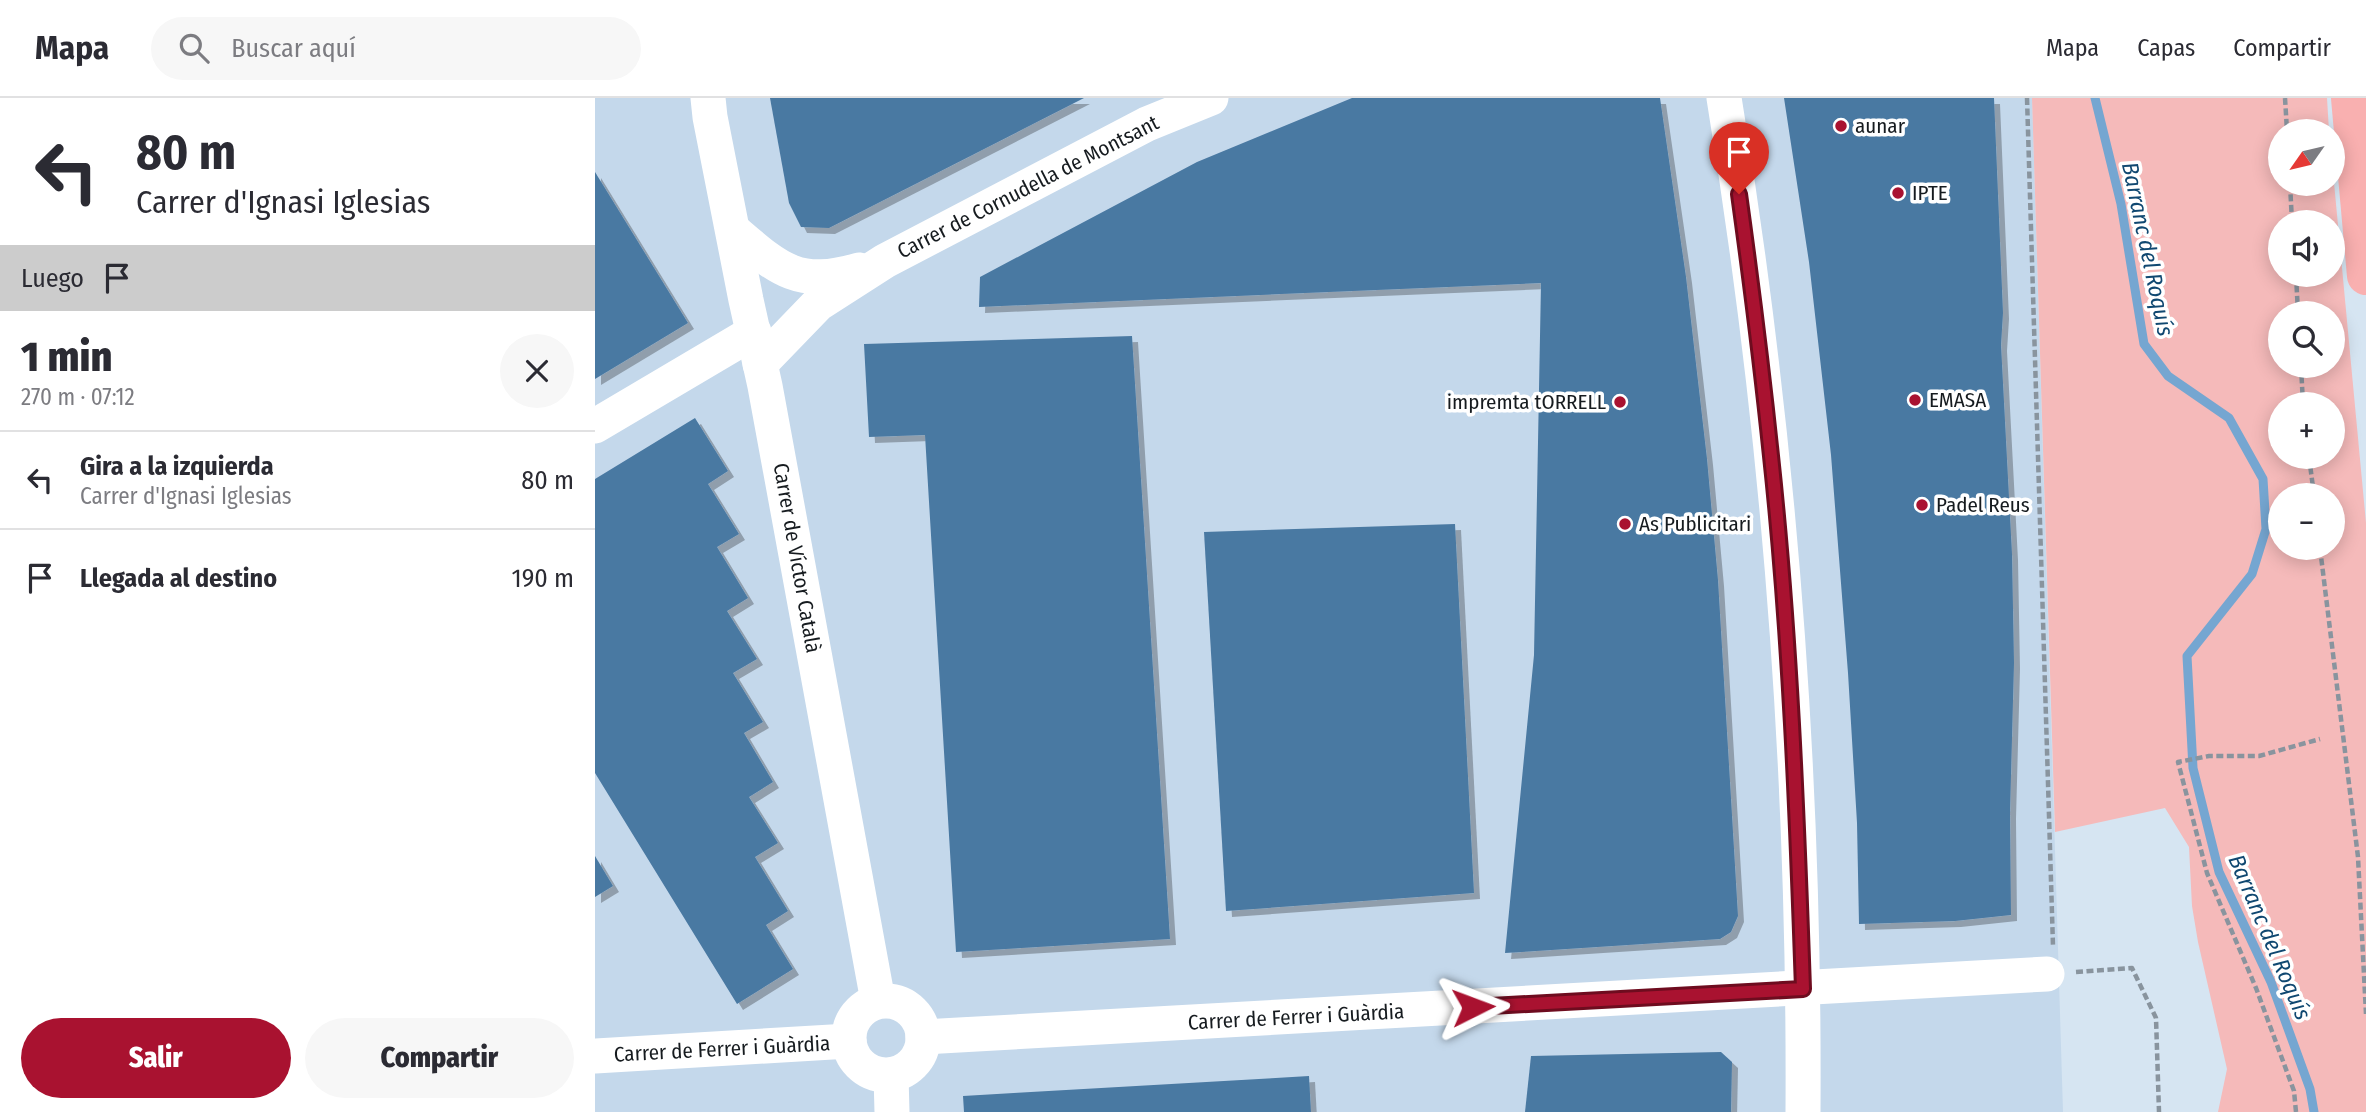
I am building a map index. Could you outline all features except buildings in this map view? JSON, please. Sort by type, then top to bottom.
[{"type":"highway","points":[[2350,98],[2366,276]]},
{"type":"street","name":"Carrer de Cornudella de Montsant","points":[[595,426],[757,348],[885,261],[1147,124],[1211,98]]},
{"type":"street","points":[[1724,98],[1739,194],[1772,457],[1792,727],[1803,989],[1803,1112]]},
{"type":"street","name":"Carrer de Víctor Català","points":[[706,104],[757,348],[879,1001]]},
{"type":"street","name":"Carrer de Cornudella de Montsant","points":[[734,231],[791,273],[814,278],[839,276],[885,261]]},
{"type":"street","name":"Carrer de Ferrer i Guàrdia","points":[[923,1037],[2047,974]]},
{"type":"street","points":[[879,1001],[895,1001],[909,1009],[919,1021],[923,1037],[920,1053],[914,1062],[901,1072],[891,1075],[865,1069],[854,1057],[849,1041],[851,1025],[859,1011],[879,1001]]},
{"type":"street","name":"Carrer de Ferrer i Guàrdia","points":[[595,1056],[849,1041]]},
{"type":"street","points":[[891,1075],[892,1112]]},
{"type":"path","points":[[2027,98],[2053,947],[2047,974],[2132,968],[2156,1018],[2159,1112]]},
{"type":"path","points":[[2285,98],[2286,119]]},
{"type":"path","points":[[2321,560],[2358,857],[2366,1014]]},
{"type":"path","points":[[2296,1112],[2294,1091],[2266,1014],[2207,873],[2178,762],[2209,756],[2259,756],[2320,739]]},
{"type":"shaded area","points":[[595,98],[2032,98],[2063,1112],[595,1112]]},
{"type":"shaded area","points":[[2032,98],[2327,98],[2328,119],[2268,119],[2268,196],[2335,196],[2337,210],[2268,210],[2268,287],[2344,287],[2366,523],[2366,1112],[2218,1112],[2227,1069],[2198,942],[2192,906],[2189,847],[2165,808],[2055,832]]},
{"type":"waterway","name":"Barranc del Roquís","points":[[2095,98],[2121,204],[2144,344],[2168,376],[2229,418],[2263,479],[2266,529],[2252,574],[2187,656],[2193,768],[2219,872],[2271,982],[2310,1089],[2314,1112]]},
{"type":"place","name":"aunar","points":[[1841,126]]},
{"type":"place","name":"IPTE","points":[[1898,193]]},
{"type":"place","name":"EMASA","points":[[1915,400]]},
{"type":"place","name":"impremta tORRELL","points":[[1620,402]]},
{"type":"place","name":"Padel Reus","points":[[1922,505]]},
{"type":"place","name":"As Publicitari","points":[[1625,524]]},
{"type":"route","points":[[1473,1007],[1803,989],[1792,727],[1772,457],[1739,194]]}]
